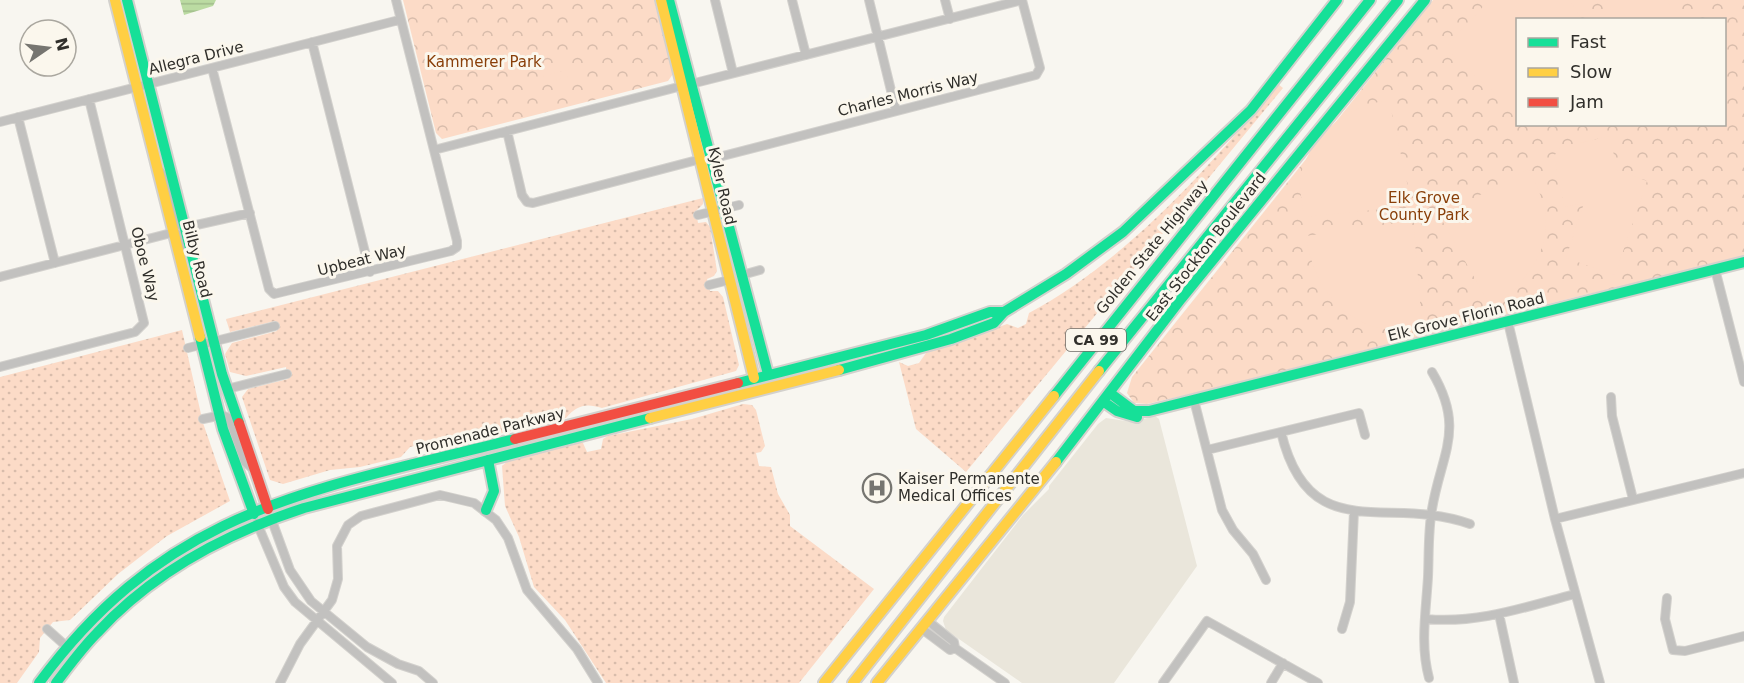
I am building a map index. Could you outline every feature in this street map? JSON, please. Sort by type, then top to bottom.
[{"type":"main road","name":"Bilby Road","points":[[115,0],[143,85],[209,343],[271,518]]},
{"type":"main road","name":"Bilby Road","points":[[127,0],[159,169],[202,296],[220,415],[257,523]]},
{"type":"main road","points":[[661,0],[665,17],[674,36],[687,85]]},
{"type":"main road","name":"Kyler Road","points":[[669,0],[687,85],[719,210],[729,280],[754,378]]},
{"type":"main road","name":"Promenade Parkway","points":[[56,683],[97,632],[151,584],[192,556],[257,523],[518,451],[912,351],[994,323],[1004,312],[1066,274],[1124,232],[1251,110],[1337,0]]},
{"type":"main road","name":"Golden State Highway","points":[[824,683],[1370,0]]},
{"type":"main road","name":"CA 99","points":[[853,683],[1106,362],[1398,0]]},
{"type":"main road","name":"East Stockton Boulevard","points":[[877,683],[1107,398],[1180,299],[1425,0]]},
{"type":"main road","name":"Kyler Road","points":[[719,210],[742,274],[768,374]]},
{"type":"main road","name":"Elk Grove Florin Road","points":[[1107,398],[1134,411],[1194,400],[1744,262]]},
{"type":"main road","points":[[729,280],[738,284],[749,323],[759,340]]},
{"type":"main road","name":"Promenade Parkway","points":[[39,683],[66,646],[103,606],[152,566],[195,538],[267,504],[905,340],[953,327],[990,312],[1004,312]]},
{"type":"main road","points":[[912,351],[918,344],[950,333],[953,327]]},
{"type":"main road","points":[[864,364],[866,359],[900,348],[905,340]]},
{"type":"main road","points":[[590,433],[597,427],[643,415],[654,404]]},
{"type":"main road","points":[[518,451],[532,443],[582,430],[585,422]]},
{"type":"main road","points":[[486,510],[495,495],[495,484],[488,460]]},
{"type":"street","name":"Upbeat Way","points":[[212,68],[269,289],[274,294],[451,251],[457,247],[399,20],[396,0]]},
{"type":"street","points":[[715,0],[733,73]]},
{"type":"street","points":[[792,0],[806,55]]},
{"type":"street","points":[[869,0],[896,111]]},
{"type":"street","points":[[945,0],[950,19]]},
{"type":"street","points":[[434,150],[1022,0]]},
{"type":"street","name":"Charles Morris Way","points":[[507,131],[522,195],[527,202],[533,203],[896,111],[1025,78],[1039,72],[1022,0]]},
{"type":"street","name":"Allegra Drive","points":[[0,122],[399,20]]},
{"type":"street","points":[[312,42],[370,272]]},
{"type":"street","name":"Oboe Way","points":[[0,367],[141,329],[145,319],[90,99]]},
{"type":"street","points":[[18,117],[55,263]]},
{"type":"street","points":[[698,215],[740,205]]},
{"type":"street","points":[[0,277],[250,213]]},
{"type":"street","points":[[1715,269],[1742,363],[1744,382]]},
{"type":"street","points":[[742,274],[760,270]]},
{"type":"street","points":[[710,285],[729,280]]},
{"type":"street","points":[[1508,322],[1555,519],[1600,683]]},
{"type":"street","points":[[188,348],[275,326]]},
{"type":"street","points":[[1430,678],[1424,653],[1431,515],[1435,492],[1444,467],[1449,429],[1443,393],[1432,372]]},
{"type":"street","points":[[227,389],[285,375]]},
{"type":"street","points":[[1611,397],[1612,416],[1633,499]]},
{"type":"street","points":[[1194,400],[1225,517],[1253,554],[1266,580]]},
{"type":"street","points":[[1207,450],[1359,412],[1365,435]]},
{"type":"street","points":[[203,419],[220,415],[231,420],[244,458],[254,469]]},
{"type":"street","points":[[1281,432],[1290,465],[1304,486],[1330,505],[1354,511],[1431,515],[1470,524]]},
{"type":"street","points":[[1555,519],[1744,473]]},
{"type":"street","points":[[280,683],[324,611],[336,586],[339,539],[348,525],[356,518],[440,495],[461,498],[486,510],[508,538],[527,590],[577,649],[598,683]]},
{"type":"street","points":[[1342,629],[1349,610],[1354,511]]},
{"type":"street","points":[[271,518],[294,578],[311,601],[367,647],[398,664],[419,671],[433,683]]},
{"type":"street","points":[[257,523],[284,587],[295,602],[392,683]]},
{"type":"street","points":[[1426,619],[1456,621],[1499,614],[1575,594]]},
{"type":"street","points":[[1667,598],[1665,619],[1673,650],[1685,651],[1744,636]]},
{"type":"street","points":[[1499,614],[1514,683]]},
{"type":"street","points":[[1163,683],[1207,621],[1318,683]]},
{"type":"street","points":[[925,625],[954,642],[955,648],[1005,683]]},
{"type":"street","points":[[47,629],[66,646]]},
{"type":"street","points":[[1271,683],[1283,663]]},
{"type":"shaded area","points":[[180,0],[216,0],[213,6],[184,15]]},
{"type":"shaded area","points":[[1155,416],[1159,419],[1197,566],[1114,683],[1022,683],[946,630],[944,617],[1023,515],[1049,489],[1049,486],[1098,424],[1106,418],[1132,422]]},
{"type":"green space","name":"Kammerer Park","points":[[403,0],[654,0],[673,74],[668,81],[442,139],[436,133]]},
{"type":"green space","name":"Elk Grove County Park","points":[[1433,0],[1744,0],[1744,257],[1147,404],[1134,403],[1127,393],[1132,377]]},
{"type":"green space","points":[[1489,0],[1570,0],[1580,18],[1516,18],[1516,112],[1449,52],[1448,45]]},
{"type":"green space","points":[[1608,0],[1664,0],[1682,18],[1605,18]]},
{"type":"green space","points":[[569,69],[571,76],[542,84],[540,77]]},
{"type":"green space","points":[[1278,84],[1283,88],[966,472],[916,429],[899,362],[908,366],[919,363],[926,353],[1007,324],[1018,328],[1026,324],[1029,313],[1065,292],[1099,267],[1164,210],[1224,148]]},
{"type":"green space","points":[[1386,101],[1390,105],[1410,196],[1403,207],[1304,217],[1300,179],[1311,150],[1331,126],[1343,116],[1371,104]]},
{"type":"green space","points":[[1609,136],[1614,155],[1614,169],[1647,181],[1615,275],[1566,258],[1584,203],[1564,207],[1554,156],[1560,148]]},
{"type":"green space","points":[[1529,169],[1542,199],[1546,219],[1541,249],[1526,276],[1504,298],[1491,307],[1443,222],[1446,213]]},
{"type":"green space","points":[[703,198],[703,204],[696,211],[698,223],[706,222],[710,227],[717,271],[714,276],[707,279],[710,291],[718,291],[723,297],[739,365],[736,371],[602,408],[582,406],[566,418],[436,449],[422,444],[410,447],[401,457],[360,467],[330,470],[283,484],[270,480],[242,397],[248,389],[288,379],[286,367],[246,376],[230,372],[225,354],[232,343],[277,331],[275,321],[230,332],[226,319]]},
{"type":"green space","points":[[1404,222],[1414,230],[1422,325],[1399,329],[1378,328],[1360,321],[1343,310],[1330,296],[1311,258],[1306,236]]},
{"type":"green space","points":[[182,330],[203,423],[230,501],[167,536],[118,574],[70,620],[53,622],[40,638],[39,652],[17,683],[0,683],[0,377]]},
{"type":"green space","points":[[743,404],[752,405],[756,410],[765,446],[761,452],[756,453],[759,466],[771,467],[778,494],[790,515],[790,526],[874,589],[799,683],[606,683],[565,620],[534,587],[519,537],[505,506],[502,466],[511,458],[578,442],[583,443],[587,452],[601,449],[603,439],[608,436],[692,419]]},
{"type":"traffic: fast","points":[[127,0],[222,374],[239,423]]},
{"type":"traffic: fast","points":[[669,0],[768,374]]},
{"type":"traffic: fast","points":[[839,370],[951,339],[994,323],[1004,312],[1066,274],[1123,232],[1251,110],[1337,0]]},
{"type":"traffic: fast","points":[[1054,396],[1370,0]]},
{"type":"traffic: fast","points":[[1099,371],[1398,0]]},
{"type":"traffic: fast","points":[[1056,462],[1181,299],[1425,0]]},
{"type":"traffic: fast","points":[[1110,393],[1134,411],[1149,411],[1744,262]]},
{"type":"traffic: fast","points":[[738,383],[926,335],[990,312],[1004,312]]},
{"type":"traffic: fast","points":[[200,337],[223,429],[254,514]]},
{"type":"traffic: fast","points":[[1104,402],[1117,411],[1137,417]]},
{"type":"traffic: fast","points":[[56,683],[91,639],[142,591],[219,542],[304,508],[650,418]]},
{"type":"traffic: fast","points":[[39,683],[89,624],[141,577],[195,541],[252,513],[311,492],[515,439]]},
{"type":"traffic: fast","points":[[486,510],[494,491],[488,460]]},
{"type":"traffic: slow","points":[[115,0],[200,337]]},
{"type":"traffic: slow","points":[[661,0],[754,378]]},
{"type":"traffic: slow","points":[[650,418],[839,370]]},
{"type":"traffic: slow","points":[[853,683],[1099,371]]},
{"type":"traffic: slow","points":[[824,683],[1054,396]]},
{"type":"traffic: slow","points":[[877,683],[1056,462]]},
{"type":"traffic: jam","points":[[515,439],[738,383]]},
{"type":"traffic: jam","points":[[239,423],[268,509]]},
{"type":"place","name":"Kaiser Permanente Medical Offices","points":[[877,488]]}]
